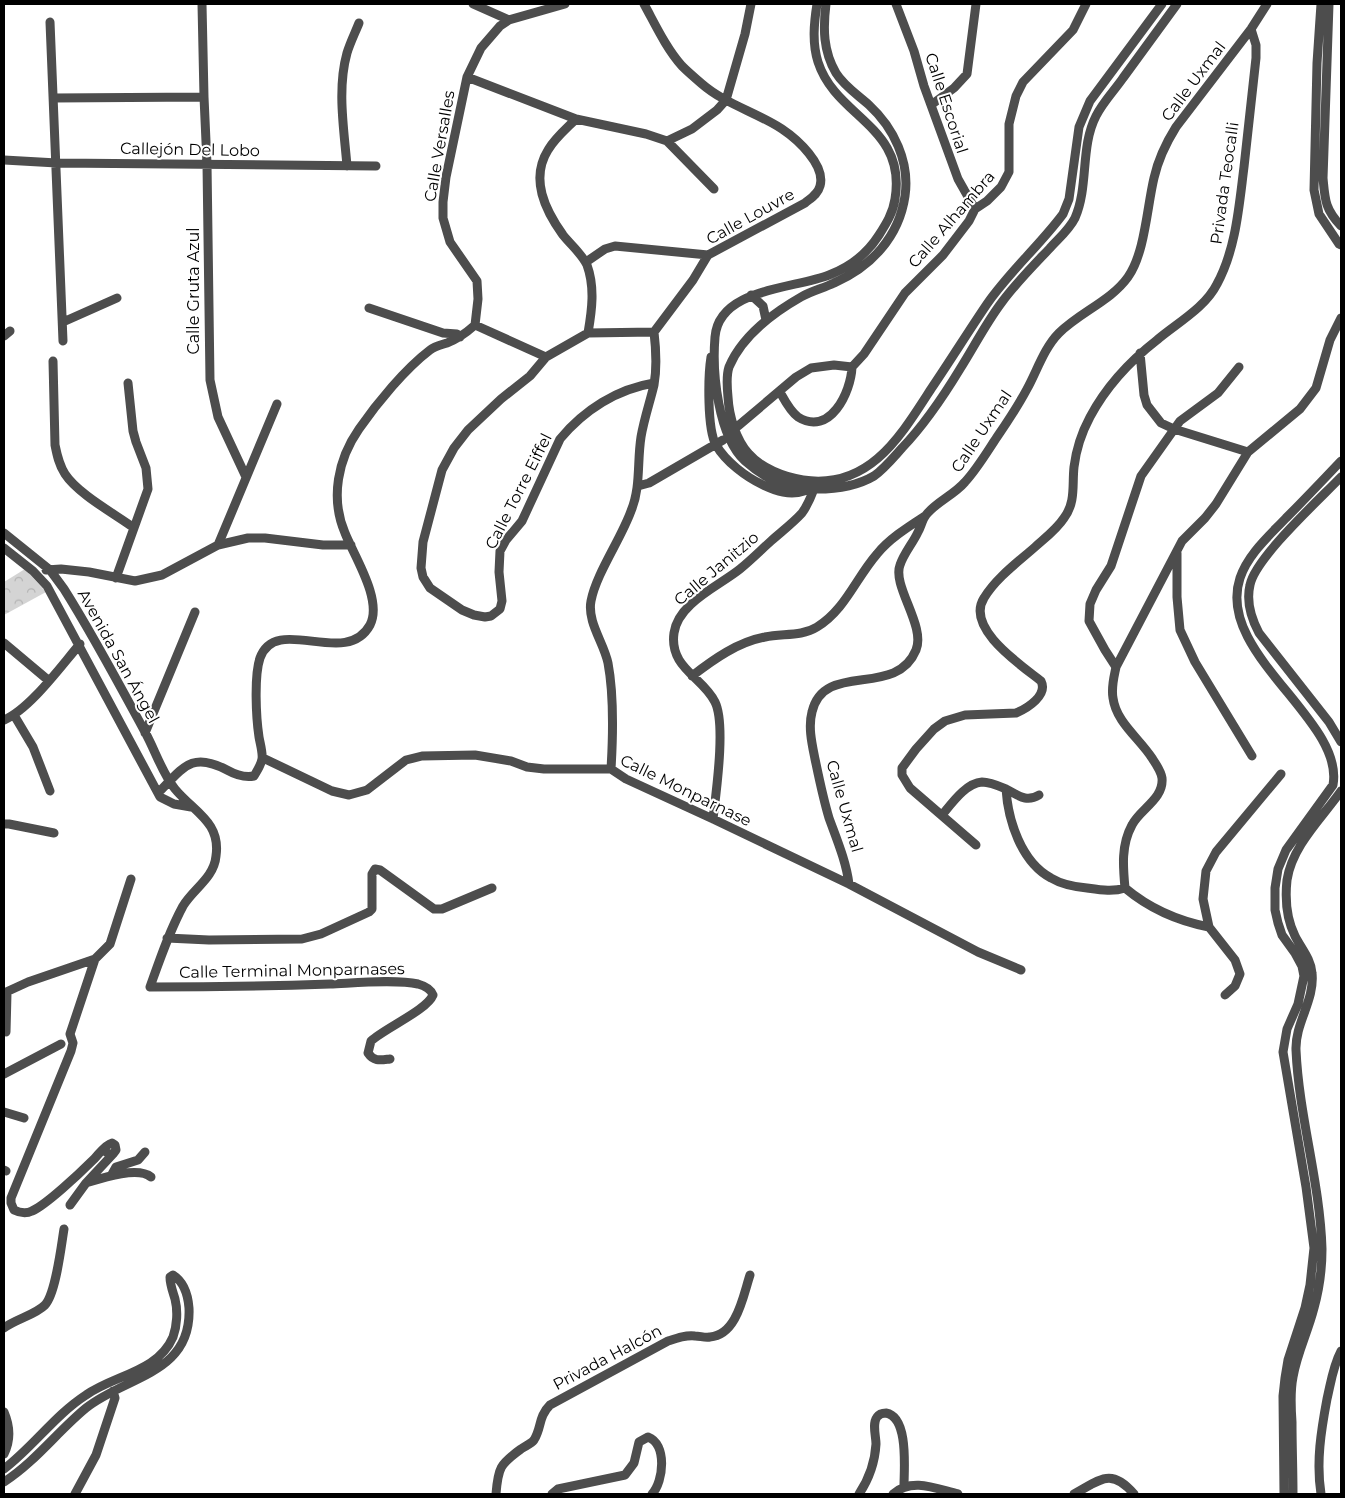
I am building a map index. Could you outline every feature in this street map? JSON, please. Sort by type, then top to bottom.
[{"type":"street","name":"Calle Gruta Azul","points":[[202,4],[207,164],[210,380],[218,417],[246,477]]},
{"type":"street","points":[[473,4],[509,20]]},
{"type":"street","name":"Calle Versalles","points":[[475,325],[478,299],[477,281],[450,242],[443,218],[446,176],[467,77],[481,48],[492,34],[509,20],[565,4]]},
{"type":"street","name":"Calle Louvre","points":[[644,4],[682,65],[704,86],[726,100],[783,130],[810,154],[818,167],[820,182],[820,188],[805,203],[708,255],[693,280],[654,332]]},
{"type":"street","points":[[667,141],[692,129],[718,110],[726,100],[745,34],[751,4]]},
{"type":"street","points":[[816,4],[814,41],[819,65],[834,91],[871,125],[888,148],[895,174],[895,202],[886,225],[876,240],[852,264],[813,280],[752,295],[738,302],[719,322],[709,369],[709,396],[713,432],[739,470],[755,481],[788,493],[846,486],[873,476],[888,464],[914,436],[944,395],[1000,304],[1014,286],[1068,228],[1075,217],[1079,205],[1093,121],[1104,102],[1177,4]]},
{"type":"street","points":[[826,4],[825,42],[836,73],[887,124],[897,143],[906,182],[903,207],[894,233],[863,267],[837,282],[802,296],[766,320],[742,346],[729,368],[727,378],[728,403],[736,432],[745,450],[751,457],[775,471],[810,481],[840,479],[868,466],[882,456],[910,424],[988,302],[1063,214],[1069,199],[1079,127],[1086,109],[1162,4]]},
{"type":"street","name":"Calle Escorial","points":[[896,4],[958,179],[975,209]]},
{"type":"street","points":[[931,105],[954,88],[967,74],[976,4]]},
{"type":"street","name":"Calle Alhambra","points":[[780,392],[790,409],[798,416],[813,421],[825,419],[840,405],[851,380],[852,367],[864,354],[905,293],[943,255],[969,221],[975,209],[994,195],[1001,187],[1008,172],[1009,124],[1016,96],[1024,82],[1073,30],[1086,4]]},
{"type":"street","name":"Calle Uxmal","points":[[848,884],[847,867],[828,815],[813,747],[810,730],[814,703],[829,687],[845,682],[888,676],[898,670],[913,656],[917,647],[917,637],[898,574],[924,516],[966,482],[1006,425],[1027,390],[1049,346],[1059,333],[1117,289],[1128,277],[1135,265],[1153,180],[1167,142],[1176,127],[1251,29],[1267,4]]},
{"type":"street","points":[[1321,4],[1314,190],[1319,214],[1340,246]]},
{"type":"street","points":[[1329,4],[1323,178],[1326,204],[1341,226]]},
{"type":"street","points":[[50,22],[63,341]]},
{"type":"street","points":[[347,166],[342,85],[347,52],[359,23]]},
{"type":"street","name":"Privada Teocalli","points":[[976,845],[910,788],[902,775],[902,768],[916,749],[945,721],[965,715],[1016,713],[1024,710],[1043,690],[1041,681],[996,644],[981,621],[980,609],[983,598],[1000,578],[1056,527],[1068,511],[1074,489],[1074,470],[1077,452],[1090,417],[1110,387],[1140,353],[1198,308],[1213,292],[1226,265],[1234,236],[1240,198],[1256,58],[1256,45],[1251,29]]},
{"type":"street","points":[[467,77],[576,119],[646,134],[667,141],[714,189]]},
{"type":"street","points":[[54,98],[204,97]]},
{"type":"street","points":[[576,119],[555,140],[547,152],[539,180],[541,195],[551,217],[563,235],[586,262],[592,291],[592,307],[588,333]]},
{"type":"street","name":"Callejón Del Lobo","points":[[4,160],[57,163],[376,166]]},
{"type":"street","points":[[1325,222],[1334,218]]},
{"type":"street","points":[[586,262],[605,249],[615,246],[708,255]]},
{"type":"street","points":[[752,295],[763,306],[766,320]]},
{"type":"street","points":[[63,322],[117,298]]},
{"type":"street","points":[[369,308],[443,333],[457,334],[460,337]]},
{"type":"street","points":[[1209,927],[1186,922],[1161,912],[1142,902],[1125,888],[1123,866],[1128,832],[1133,822],[1160,792],[1162,778],[1159,768],[1121,719],[1115,707],[1112,687],[1116,667],[1182,541],[1216,504],[1248,452],[1300,409],[1309,398],[1318,382],[1330,340],[1341,318]]},
{"type":"street","points":[[158,792],[184,768],[200,761],[213,763],[244,777],[254,776],[262,758],[257,695],[259,661],[265,649],[276,641],[288,639],[328,643],[344,642],[363,633],[372,619],[373,606],[370,593],[342,525],[337,493],[337,479],[347,450],[358,430],[397,381],[430,349],[460,337],[475,325],[546,357],[588,333],[654,332],[656,360],[654,383],[642,435],[638,486],[632,511],[599,579],[591,601],[593,624],[604,648],[608,664],[611,694],[611,769]]},
{"type":"street","points":[[715,334],[716,373],[723,420],[739,456],[757,472],[783,484],[813,489]]},
{"type":"street","points":[[742,346],[732,384],[739,426],[796,377],[811,368],[834,365],[852,367]]},
{"type":"street","points":[[1140,353],[1144,395],[1147,405],[1161,423],[1174,429],[1248,452]]},
{"type":"street","name":"Calle Torre Eiffel","points":[[546,357],[530,376],[500,399],[468,430],[454,448],[442,470],[434,498],[423,542],[421,568],[423,577],[430,588],[462,610],[474,615],[491,616],[500,609],[502,601],[500,551],[506,540],[522,521],[560,439],[569,428],[599,404],[626,390],[654,383]]},
{"type":"street","points":[[53,361],[55,445],[57,457],[62,468],[75,486],[134,528]]},
{"type":"street","points":[[1116,667],[1089,621],[1090,604],[1096,590],[1111,566],[1141,476],[1180,421],[1218,393],[1238,367]]},
{"type":"street","points":[[941,376],[951,384]]},
{"type":"street","points":[[116,578],[146,499],[148,479],[133,430],[128,383]]},
{"type":"street","points":[[933,386],[944,395]]},
{"type":"street","points":[[218,545],[277,404]]},
{"type":"street","points":[[638,486],[649,483],[719,443]]},
{"type":"street","points":[[1293,1494],[1292,1379],[1316,1302],[1322,1252],[1321,1221],[1283,1052],[1287,1028],[1298,1004],[1304,976],[1302,966],[1282,935],[1278,923],[1275,910],[1275,888],[1278,869],[1286,850],[1333,785],[1336,777],[1336,760],[1330,742],[1280,678],[1246,630],[1240,615],[1237,590],[1240,577],[1260,545],[1341,461]]},
{"type":"street","points":[[1341,477],[1260,563],[1250,584],[1248,597],[1252,620],[1259,633],[1329,722],[1341,742]]},
{"type":"street","name":"Calle Janitzio","points":[[713,819],[719,761],[717,710],[715,702],[684,667],[677,656],[674,645],[674,632],[683,612],[692,603],[740,569],[802,513],[813,489]]},
{"type":"street","points":[[692,676],[710,662],[745,642],[767,636],[803,633],[816,628],[833,615],[847,598],[877,553],[886,544],[924,516]]},
{"type":"street","name":"Avenida San Ángel","points":[[4,533],[50,570],[73,603],[170,781],[192,807],[212,826],[217,842],[212,871],[186,902],[167,938],[150,987]]},
{"type":"street","points":[[33,571],[61,569],[89,572],[135,581],[162,575],[218,545],[248,538],[351,546]]},
{"type":"street","name":"Avenida San Ángel","points":[[4,548],[33,571],[47,586],[80,644],[160,797],[174,804],[192,807]]},
{"type":"street","points":[[1177,553],[1177,603],[1180,630],[1185,644],[1252,756]]},
{"type":"street","points":[[145,733],[194,612]]},
{"type":"street","points":[[4,643],[48,680]]},
{"type":"street","points":[[4,720],[14,715],[80,644]]},
{"type":"street","points":[[14,715],[33,747],[50,791]]},
{"type":"street","name":"Calle Monparnase","points":[[262,758],[332,791],[349,795],[366,790],[406,760],[422,756],[475,755],[544,769],[611,769],[626,779],[848,884],[978,952],[1021,970]]},
{"type":"street","points":[[1225,994],[1234,986],[1240,974],[1235,960],[1209,927],[1203,899],[1206,871],[1225,840],[1281,774]]},
{"type":"street","points":[[942,815],[961,794],[977,783],[983,782],[1006,789],[1025,798],[1032,799],[1039,795]]},
{"type":"street","points":[[1006,789],[1007,804],[1013,826],[1023,849],[1036,866],[1050,878],[1083,888],[1110,891],[1125,888]]},
{"type":"street","points":[[1284,1494],[1284,1378],[1305,1308],[1310,1285],[1314,1248],[1301,1126],[1296,1044],[1297,1034],[1309,1001],[1312,987],[1312,972],[1305,952],[1290,924],[1286,896],[1287,878],[1292,861],[1302,843],[1341,791]]},
{"type":"street","points":[[4,824],[54,833]]},
{"type":"street","points":[[167,938],[209,940],[302,939],[321,934],[369,912],[372,908],[372,874],[374,869],[380,870],[434,909],[442,909],[492,888]]},
{"type":"street","points":[[6,1032],[6,993],[28,982],[95,959],[110,944],[131,879]]},
{"type":"street","points":[[70,1206],[86,1183],[113,1154],[106,1152],[105,1148],[40,1207],[22,1213],[14,1210],[10,1203],[71,1051],[73,1043],[70,1034],[95,959]]},
{"type":"street","name":"Calle Terminal Monparnases","points":[[150,987],[250,987],[384,982],[418,984],[431,991],[433,995],[428,1003],[392,1025],[371,1041],[368,1053],[372,1058],[390,1060]]},
{"type":"street","points":[[4,1074],[61,1044]]},
{"type":"street","points":[[4,1112],[24,1118]]},
{"type":"street","points":[[111,1176],[116,1167],[138,1160],[144,1152]]},
{"type":"street","points":[[86,1183],[136,1172],[147,1174],[151,1177]]},
{"type":"street","points":[[4,1328],[44,1306],[48,1301],[53,1288],[64,1229]]},
{"type":"street","points":[[4,1469],[86,1394],[112,1380],[134,1372],[150,1363],[163,1352],[172,1337],[176,1320],[176,1302],[170,1280],[170,1276],[174,1275],[184,1288],[188,1301],[188,1325],[180,1347],[174,1355],[156,1370],[95,1401],[22,1468],[4,1482]]},
{"type":"street","name":"Privada Halcón","points":[[496,1494],[501,1467],[506,1460],[533,1442],[543,1412],[550,1405],[668,1341],[684,1336],[711,1337],[721,1334],[730,1328],[750,1275]]},
{"type":"street","points":[[1321,1494],[1318,1469],[1321,1435],[1332,1376],[1341,1350]]},
{"type":"street","points":[[75,1494],[96,1455],[116,1398],[114,1391]]},
{"type":"street","points":[[4,1412],[10,1435],[4,1454]]},
{"type":"street","points":[[859,1494],[870,1474],[876,1445],[876,1420],[882,1413],[890,1414],[896,1418],[902,1429],[904,1486]]},
{"type":"street","points":[[552,1494],[563,1488],[625,1475],[634,1463],[639,1442],[648,1437],[657,1442],[661,1464],[660,1482],[652,1494]]},
{"type":"street","points":[[1074,1494],[1099,1480],[1110,1478],[1123,1482],[1134,1494]]},
{"type":"street","points":[[893,1494],[904,1486],[916,1484],[958,1494]]},
{"type":"green space","points":[[25,569],[46,592],[4,615],[4,582]]}]
